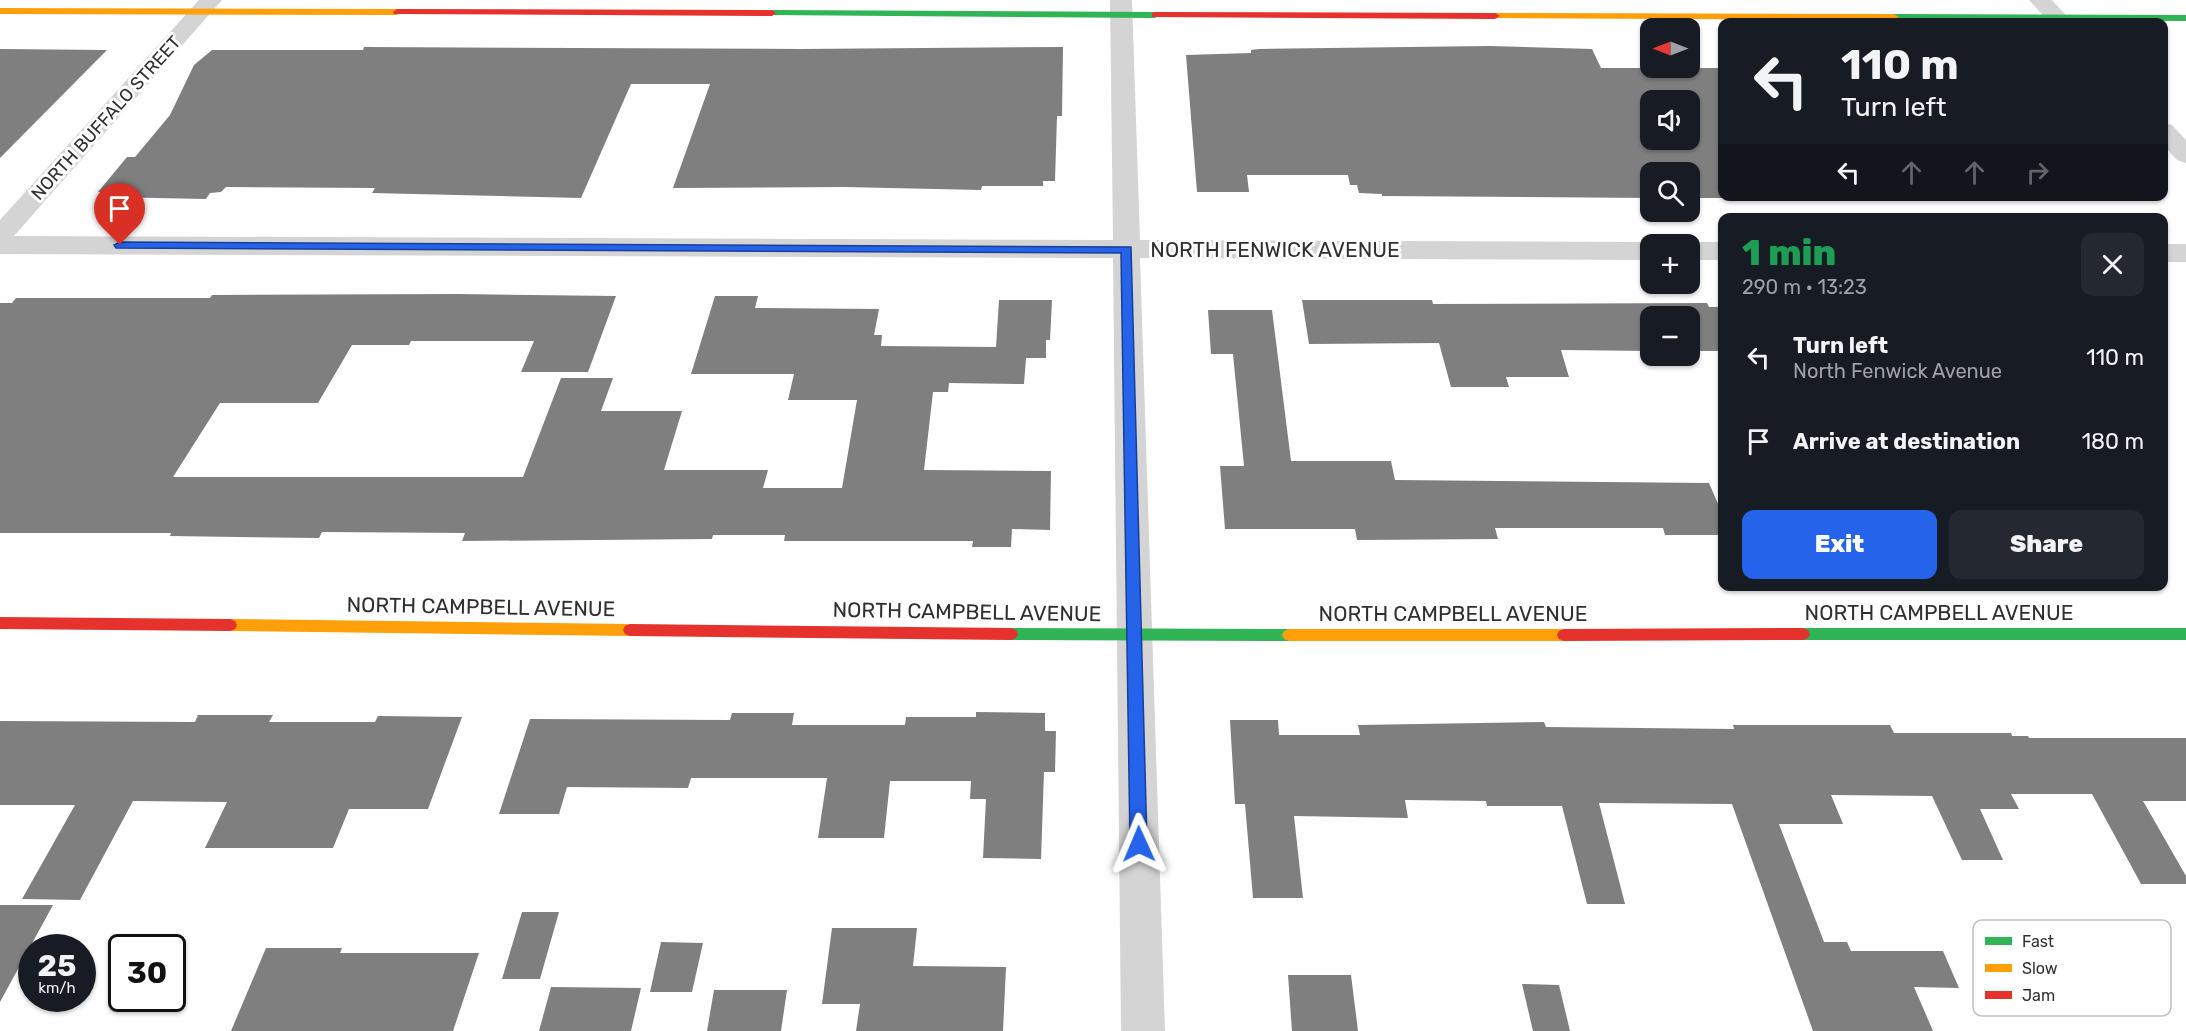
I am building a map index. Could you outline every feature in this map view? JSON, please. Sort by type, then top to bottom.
[{"type":"street","points":[[2040,0],[2057,18]]},
{"type":"street","points":[[0,11],[206,6],[1121,7],[1915,18]]},
{"type":"street","name":"NORTH BUFFALO STREET","points":[[0,236],[206,6]]},
{"type":"street","points":[[1121,7],[1143,1031]]},
{"type":"street","points":[[2168,18],[2186,18]]},
{"type":"street","points":[[2168,135],[2186,155]]},
{"type":"street","name":"NORTH FENWICK AVENUE","points":[[0,245],[1640,251]]},
{"type":"street","points":[[1700,251],[1718,251]]},
{"type":"street","points":[[2168,253],[2186,253]]},
{"type":"street","name":"NORTH CAMPBELL AVENUE","points":[[0,623],[1134,635],[2186,634]]},
{"type":"building","points":[[1489,46],[1592,49],[1601,68],[1640,68],[1640,78],[1700,78],[1700,68],[1718,68],[1718,198],[1700,198],[1700,162],[1640,162],[1640,198],[1382,196],[1382,194],[1359,193],[1357,185],[1350,185],[1348,175],[1247,175],[1249,192],[1197,192],[1186,55],[1251,53],[1251,50],[1259,49]]},
{"type":"building","points":[[364,47],[800,49],[1063,47],[1062,116],[1057,116],[1055,181],[1043,181],[1043,186],[982,186],[981,190],[844,187],[673,188],[710,84],[631,84],[581,198],[372,193],[375,188],[226,187],[221,192],[210,193],[206,199],[105,197],[109,192],[98,192],[127,157],[135,157],[170,115],[194,65],[212,50],[363,50]]},
{"type":"building","points":[[0,49],[107,50],[0,158]]},
{"type":"building","points":[[458,294],[616,296],[588,372],[521,372],[534,341],[411,341],[409,345],[352,345],[318,403],[220,403],[173,477],[523,477],[561,378],[613,378],[601,411],[682,411],[664,470],[768,470],[763,488],[842,488],[857,400],[788,400],[794,374],[691,374],[715,296],[758,296],[755,308],[879,309],[874,335],[882,335],[881,346],[996,347],[999,300],[1052,300],[1050,340],[1046,340],[1046,358],[1026,358],[1024,384],[949,383],[948,392],[933,392],[924,470],[1051,471],[1050,530],[1012,529],[1011,547],[972,547],[973,541],[784,541],[785,535],[713,535],[712,539],[462,541],[465,533],[322,532],[319,538],[170,536],[171,533],[0,533],[0,303],[12,303],[16,298]]},
{"type":"building","points":[[1302,300],[1432,300],[1433,304],[1707,303],[1709,307],[1718,307],[1718,351],[1700,351],[1700,306],[1640,306],[1640,351],[1561,350],[1569,377],[1506,377],[1509,387],[1451,387],[1439,343],[1309,344]]},
{"type":"building","points":[[1208,310],[1272,310],[1291,461],[1391,461],[1395,480],[1709,483],[1718,504],[1718,535],[1665,535],[1663,528],[1495,528],[1498,539],[1357,540],[1355,529],[1225,529],[1220,466],[1244,466],[1233,354],[1211,354]]},
{"type":"building","points":[[976,712],[1045,713],[1045,731],[1056,731],[1055,772],[1044,772],[1041,859],[983,858],[986,799],[970,799],[971,781],[890,781],[884,838],[818,838],[827,778],[691,778],[688,788],[567,787],[559,814],[499,814],[530,719],[730,720],[732,713],[794,713],[792,725],[905,725],[906,717],[976,717]]},
{"type":"building","points":[[198,715],[273,715],[269,722],[375,722],[378,716],[462,717],[428,809],[349,809],[333,848],[205,848],[227,802],[133,801],[80,900],[22,899],[75,805],[0,805],[0,721],[195,722]]},
{"type":"building","points":[[1230,720],[1278,720],[1279,735],[1360,735],[1358,725],[1544,722],[1546,727],[1734,729],[1733,725],[1890,725],[1894,733],[2011,733],[2012,736],[2028,736],[2029,738],[2186,738],[2186,801],[2143,801],[2186,876],[2186,884],[2141,884],[2092,794],[2011,794],[2019,809],[1980,809],[2003,860],[1962,860],[1932,796],[1831,795],[1843,824],[1779,824],[1824,942],[1847,942],[1851,951],[1943,951],[1959,988],[1914,987],[1933,1031],[1813,1031],[1732,804],[1599,803],[1625,904],[1587,904],[1562,806],[1487,806],[1486,801],[1405,800],[1408,818],[1294,816],[1303,898],[1253,898],[1245,804],[1235,804]]},
{"type":"building","points":[[0,905],[53,905],[37,934],[18,934],[18,969],[0,1002]]},
{"type":"building","points":[[522,912],[559,912],[540,979],[502,979]]},
{"type":"building","points":[[832,928],[917,928],[913,966],[1006,967],[1003,1031],[856,1031],[860,1004],[822,1004]]},
{"type":"building","points":[[661,942],[703,943],[692,992],[650,992]]},
{"type":"building","points":[[266,948],[342,948],[340,953],[479,953],[453,1031],[231,1031]]},
{"type":"building","points":[[1288,975],[1351,975],[1358,1031],[1292,1031]]},
{"type":"building","points":[[1522,984],[1559,985],[1570,1031],[1533,1031]]},
{"type":"building","points":[[551,987],[641,988],[631,1031],[539,1031]]},
{"type":"building","points":[[714,990],[787,990],[781,1031],[707,1031]]},
{"type":"traffic: fast","points":[[772,13],[1155,15]]},
{"type":"traffic: fast","points":[[1894,17],[2186,18]]},
{"type":"traffic: fast","points":[[1011,634],[1289,635]]},
{"type":"traffic: fast","points":[[1803,634],[2186,634]]},
{"type":"traffic: slow","points":[[0,11],[397,12]]},
{"type":"traffic: slow","points":[[1495,16],[1894,17]]},
{"type":"traffic: slow","points":[[230,625],[630,630]]},
{"type":"traffic: slow","points":[[1289,635],[1564,635]]},
{"type":"traffic: jam","points":[[397,12],[772,13]]},
{"type":"traffic: jam","points":[[1155,15],[1495,16]]},
{"type":"traffic: jam","points":[[0,623],[230,625]]},
{"type":"traffic: jam","points":[[630,630],[1011,634]]},
{"type":"traffic: jam","points":[[1564,635],[1803,634]]},
{"type":"route","points":[[120,245],[1127,249],[1139,844]]}]
